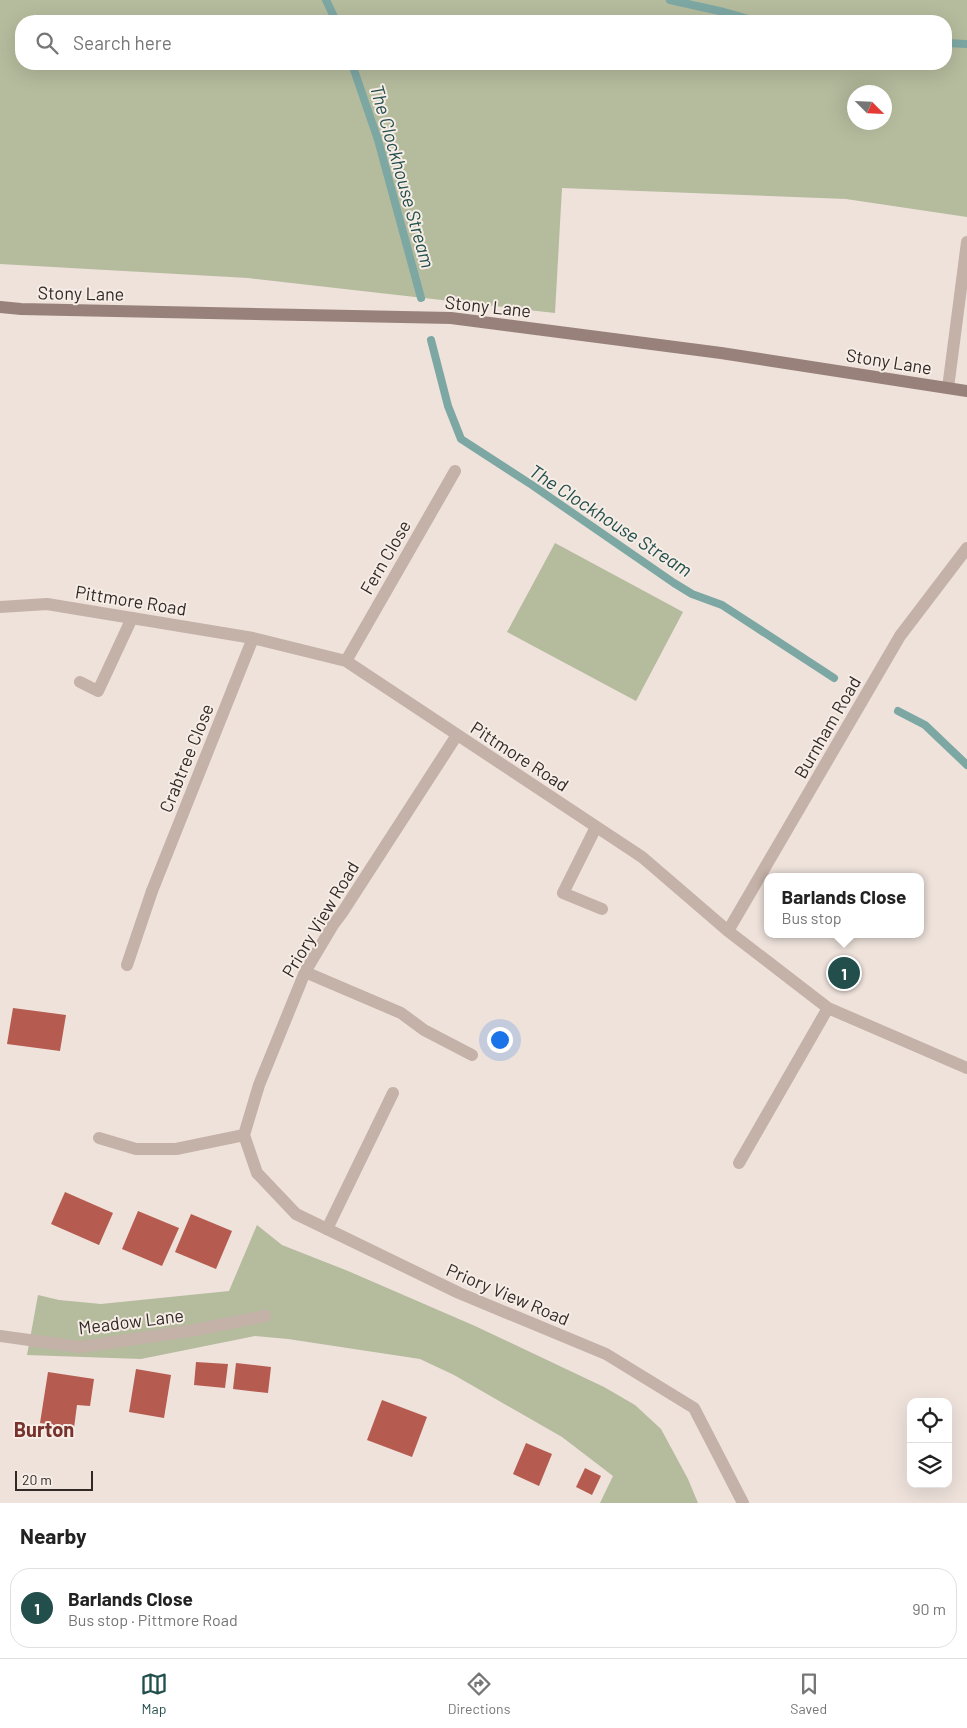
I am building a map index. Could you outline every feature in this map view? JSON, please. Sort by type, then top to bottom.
[{"type":"main road","name":"Stony Lane","points":[[0,307],[21,310],[451,318],[721,353],[967,390]]},
{"type":"street","points":[[948,388],[967,242]]},
{"type":"street","name":"Fern Close","points":[[346,661],[455,471]]},
{"type":"street","name":"Burnham Road","points":[[728,931],[900,636],[966,554]]},
{"type":"street","name":"Pittmore Road","points":[[0,606],[47,604],[253,638],[346,661],[642,857],[728,931],[828,1008],[967,1068]]},
{"type":"street","points":[[80,682],[98,691],[132,618]]},
{"type":"street","name":"Crabtree Close","points":[[127,965],[152,891],[253,638]]},
{"type":"street","name":"Priory View Road","points":[[457,735],[342,914],[333,925],[305,972],[259,1086],[244,1135],[257,1173],[296,1214],[459,1293],[606,1354],[694,1408],[743,1503]]},
{"type":"street","points":[[596,827],[563,893],[602,908]]},
{"type":"street","points":[[305,972],[401,1013],[424,1030],[472,1055]]},
{"type":"street","points":[[739,1163],[828,1008]]},
{"type":"street","points":[[327,1229],[393,1092]]},
{"type":"street","points":[[99,1138],[136,1149],[176,1149],[244,1135]]},
{"type":"street","name":"Meadow Lane","points":[[0,1336],[80,1347],[195,1330],[265,1316]]},
{"type":"green space","points":[[0,0],[967,0],[967,217],[846,199],[562,188],[555,313],[248,278],[0,264]]},
{"type":"green space","points":[[555,543],[683,612],[636,701],[507,632]]},
{"type":"green space","points":[[257,1225],[282,1245],[348,1271],[475,1326],[604,1387],[635,1405],[661,1429],[688,1479],[698,1503],[600,1503],[613,1476],[562,1437],[454,1375],[420,1359],[288,1339],[255,1336],[141,1359],[27,1355],[38,1295],[59,1300],[101,1304],[229,1291]]},
{"type":"building","points":[[13,1008],[66,1015],[60,1051],[7,1044]]},
{"type":"building","points":[[65,1192],[113,1213],[99,1245],[51,1224]]},
{"type":"building","points":[[138,1211],[179,1228],[162,1266],[122,1249]]},
{"type":"building","points":[[191,1214],[232,1231],[216,1269],[175,1252]]},
{"type":"building","points":[[196,1362],[228,1364],[225,1388],[194,1385]]},
{"type":"building","points":[[236,1363],[271,1367],[268,1393],[233,1389]]},
{"type":"building","points":[[136,1369],[171,1375],[164,1418],[129,1412]]},
{"type":"building","points":[[48,1372],[94,1379],[90,1406],[77,1405],[74,1428],[40,1423]]},
{"type":"building","points":[[382,1400],[427,1417],[412,1457],[367,1440]]},
{"type":"building","points":[[526,1443],[552,1454],[539,1486],[513,1474]]},
{"type":"building","points":[[585,1468],[601,1476],[592,1495],[576,1487]]},
{"type":"waterway","name":"The Clockhouse Stream","points":[[326,0],[333,15]]},
{"type":"waterway","points":[[670,0],[735,15]]},
{"type":"waterway","points":[[952,43],[967,44]]},
{"type":"waterway","name":"The Clockhouse Stream","points":[[354,70],[378,140],[421,298]]},
{"type":"waterway","name":"The Clockhouse Stream","points":[[431,340],[448,406],[461,439],[532,485],[674,583],[692,594],[722,605],[834,678]]},
{"type":"waterway","name":"The Clockhouse Stream","points":[[898,711],[925,725],[967,765]]},
{"type":"place","name":"Barlands Close","points":[[844,973]]},
{"type":"district","name":"Burton","points":[[44,1429]]}]
